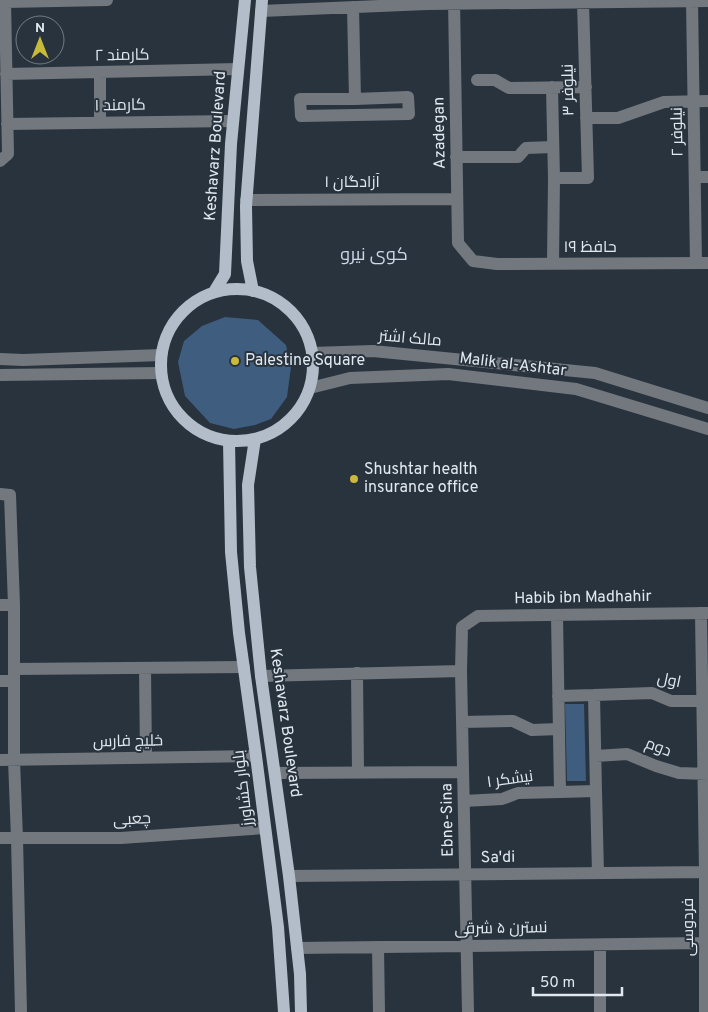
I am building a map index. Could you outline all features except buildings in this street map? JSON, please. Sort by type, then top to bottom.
[{"type":"main road","name":"Keshavarz Boulevard","points":[[214,292],[225,274],[231,144],[245,0]]},
{"type":"main road","points":[[253,291],[247,261],[246,200],[262,6]]},
{"type":"main road","points":[[240,288],[253,291],[266,294],[288,308],[304,328],[312,353],[313,370],[310,388],[298,411],[279,428],[255,439],[229,440],[204,434],[183,419],[168,398],[161,373],[161,355],[166,334],[178,316],[194,301],[214,292],[240,288]]},
{"type":"main road","name":"Keshavarz Boulevard","points":[[255,439],[248,485],[250,567],[261,676],[289,876],[300,974],[301,1012]]},
{"type":"main road","name":"بلوار کشاورز","points":[[229,440],[232,552],[239,633],[278,927],[284,1012]]},
{"type":"street","points":[[4,158],[7,124],[4,68],[5,1],[108,0]]},
{"type":"street","name":"نیلوفر ۲","points":[[692,0],[694,176],[702,263]]},
{"type":"street","points":[[262,6],[352,7],[454,2],[708,1]]},
{"type":"street","name":"Azadegan","points":[[454,2],[458,243],[473,261]]},
{"type":"street","name":"نیلوفر ۳","points":[[554,178],[588,178],[583,2]]},
{"type":"street","points":[[352,7],[355,98]]},
{"type":"street","name":"کارمند ۲","points":[[4,68],[100,72],[238,69]]},
{"type":"street","points":[[100,72],[100,123]]},
{"type":"street","points":[[478,80],[495,80],[509,88],[586,87]]},
{"type":"street","points":[[552,87],[554,264]]},
{"type":"street","points":[[408,96],[409,114],[301,116],[300,99],[355,98],[408,96]]},
{"type":"street","points":[[586,118],[618,118],[664,102],[708,101]]},
{"type":"street","name":"کارمند ۱","points":[[7,124],[233,121]]},
{"type":"street","points":[[456,157],[518,157],[526,148],[553,146]]},
{"type":"street","points":[[694,176],[708,177]]},
{"type":"street","name":"آزادگان ۱","points":[[246,200],[457,199]]},
{"type":"street","name":"حافظ ۱۹","points":[[473,261],[498,264],[702,263]]},
{"type":"street","name":"مالک اشتر","points":[[312,353],[373,351],[595,373],[708,408]]},
{"type":"street","points":[[0,359],[23,360],[161,355]]},
{"type":"street","points":[[0,375],[161,373]]},
{"type":"street","name":"Malik al-Ashtar","points":[[310,388],[350,378],[448,374],[576,389],[708,429]]},
{"type":"street","points":[[0,494],[10,495],[14,605],[14,760],[21,1012]]},
{"type":"street","points":[[0,605],[14,605]]},
{"type":"street","name":"Habib ibn Madhahir","points":[[462,626],[478,616],[705,613]]},
{"type":"street","name":"فردوسی","points":[[705,613],[705,943],[707,982],[705,1012]]},
{"type":"street","points":[[557,615],[560,792]]},
{"type":"street","name":"Ebne-Sina","points":[[462,626],[468,1012]]},
{"type":"street","points":[[0,681],[14,675],[144,668],[244,667]]},
{"type":"street","points":[[144,668],[146,758]]},
{"type":"street","points":[[261,676],[462,671]]},
{"type":"street","points":[[357,674],[358,772]]},
{"type":"street","name":"اول","points":[[558,696],[652,693],[671,701],[705,701]]},
{"type":"street","points":[[594,695],[598,873]]},
{"type":"street","points":[[462,722],[513,722],[532,730],[559,729]]},
{"type":"street","name":"دوم","points":[[596,756],[627,754],[679,773],[705,774]]},
{"type":"street","name":"خلیج فارس","points":[[0,760],[256,756]]},
{"type":"street","points":[[275,773],[464,772]]},
{"type":"street","name":"نیشکر ۱","points":[[464,802],[502,799],[518,793],[596,791]]},
{"type":"street","name":"چعبی","points":[[0,838],[121,838],[265,828]]},
{"type":"street","name":"Sa'di","points":[[289,876],[706,872]]},
{"type":"street","name":"نسترن ۵ شرقی","points":[[297,948],[705,943]]},
{"type":"street","points":[[600,945],[600,1012]]},
{"type":"street","points":[[378,947],[379,1012]]},
{"type":"shaded area","points":[[225,317],[258,320],[286,345],[291,367],[287,397],[271,419],[255,425],[234,429],[210,423],[185,396],[178,362],[184,341],[202,326]]},
{"type":"shaded area","points":[[565,704],[584,704],[586,781],[567,781]]},
{"type":"place","name":"Palestine Square","points":[[235,361]]},
{"type":"place","name":"Shushtar health insurance office","points":[[354,479]]},
{"type":"district","name":"کوی نیرو","points":[[374,255]]}]
